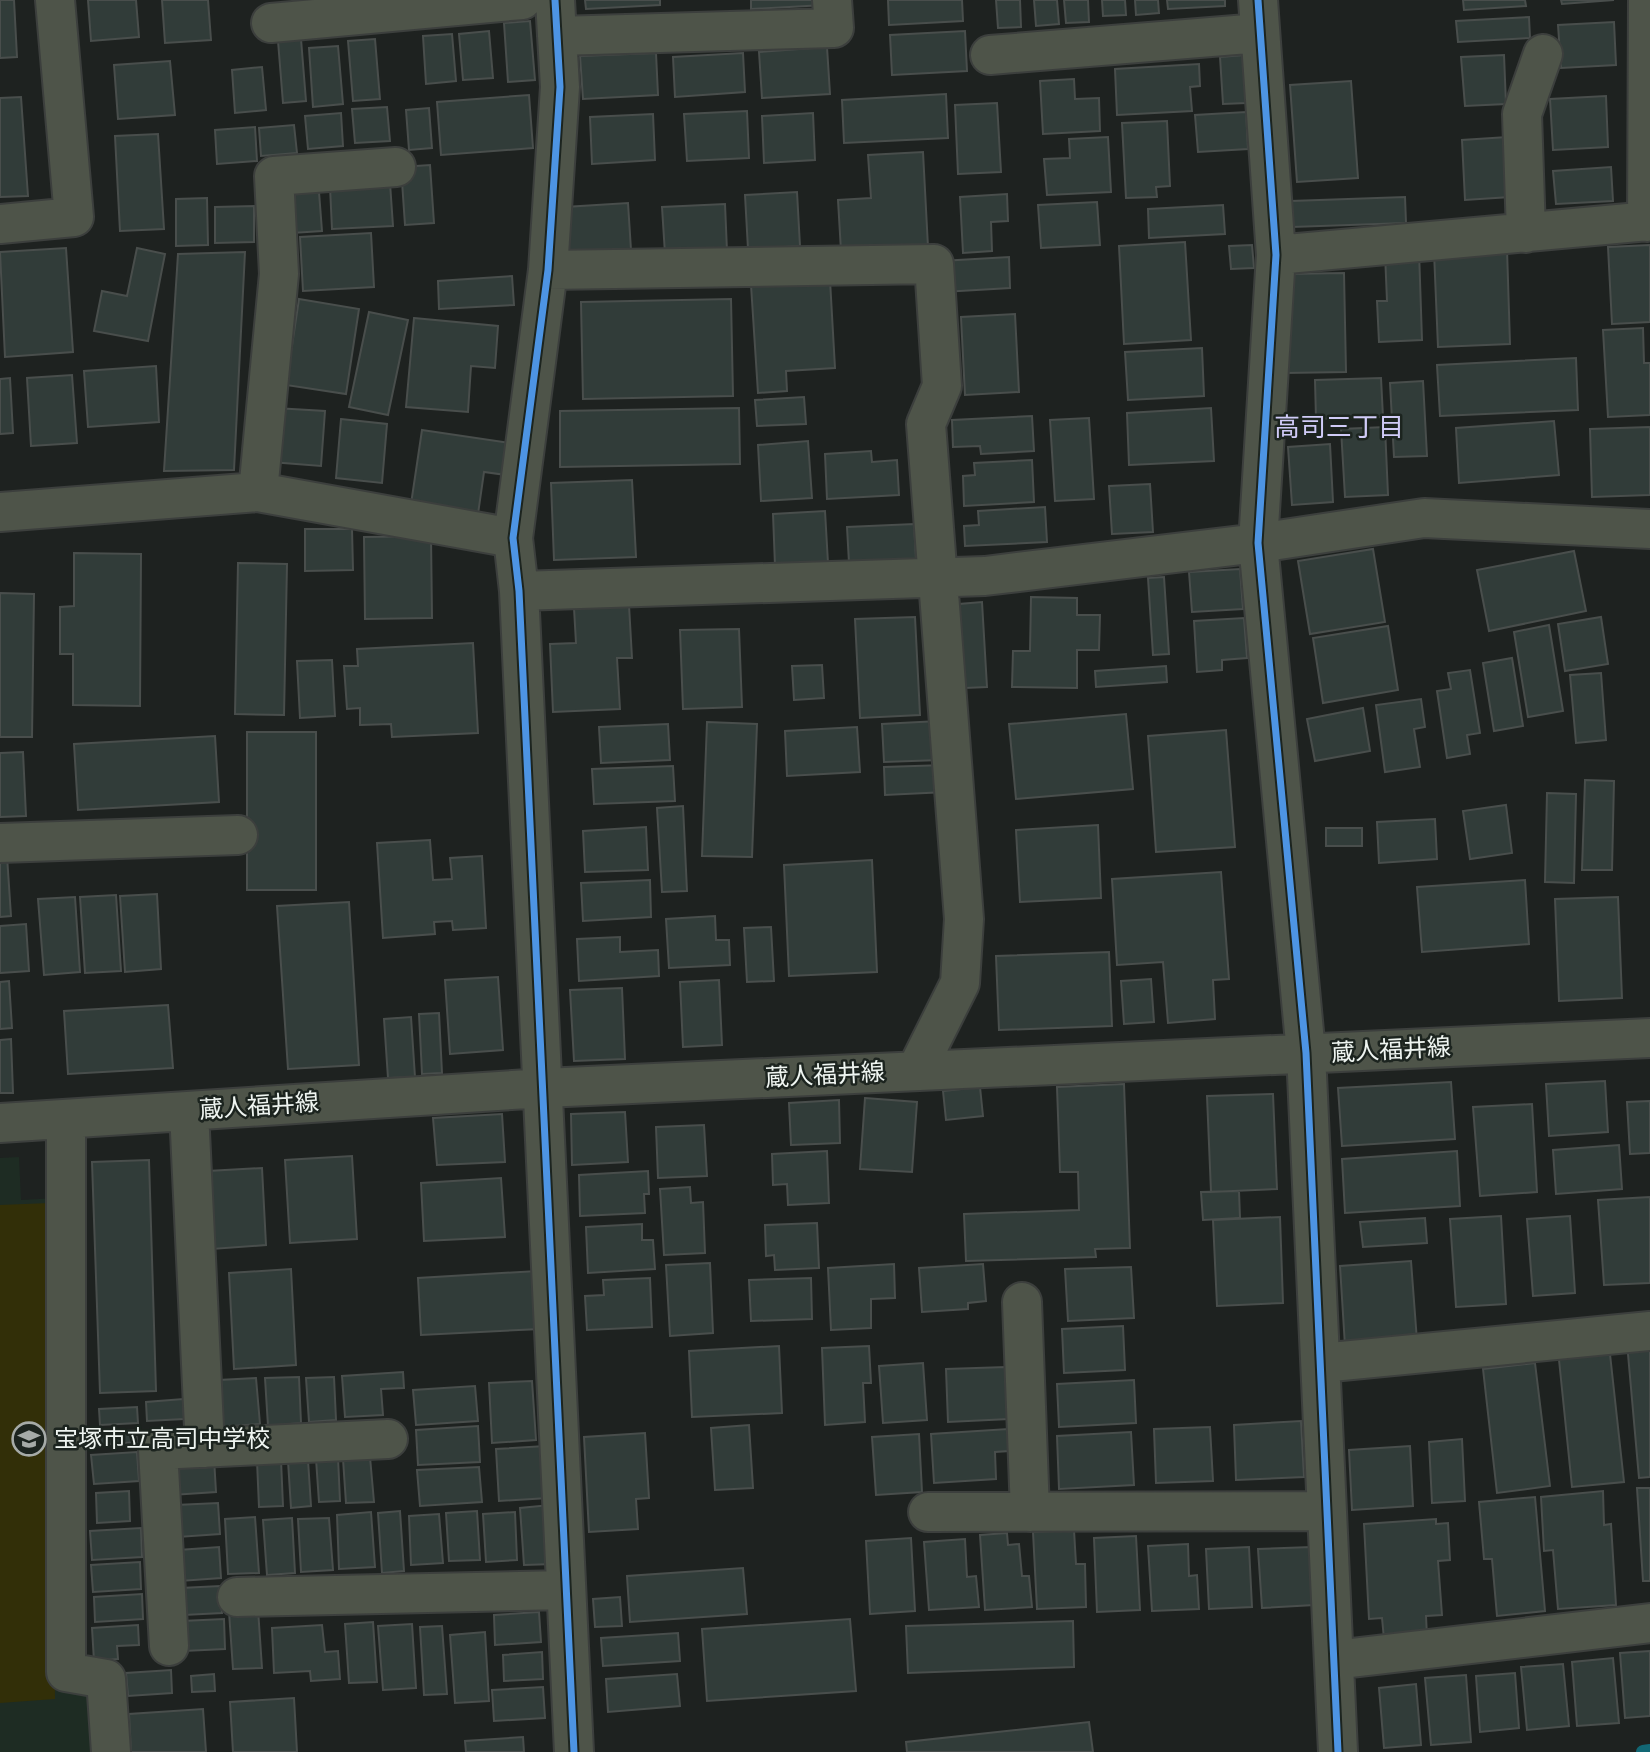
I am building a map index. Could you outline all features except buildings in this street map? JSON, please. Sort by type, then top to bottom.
[{"type":"street","points":[[0,224],[74,217],[55,0]]},
{"type":"street","points":[[271,23],[523,0]]},
{"type":"street","points":[[574,1752],[544,1088],[519,591],[513,538],[548,270],[560,87],[556,18],[834,28],[832,0]]},
{"type":"street","points":[[1276,255],[1648,222],[1648,0]]},
{"type":"street","points":[[990,55],[1259,16],[1276,255],[1258,543],[1306,1053],[1338,1752]]},
{"type":"street","points":[[1526,233],[1522,114],[1544,54]]},
{"type":"street","points":[[258,492],[279,274],[274,176],[396,167]]},
{"type":"street","points":[[548,270],[934,264],[942,386],[926,424],[964,919],[960,983],[916,1071]]},
{"type":"street","points":[[0,512],[258,492],[513,538]]},
{"type":"street","points":[[519,591],[985,576],[1258,543],[1424,518],[1650,529]]},
{"type":"street","points":[[0,843],[238,835]]},
{"type":"street","name":"蔵人福井線","points":[[0,1123],[544,1088],[1650,1038]]},
{"type":"street","points":[[189,1111],[205,1447]]},
{"type":"street","points":[[66,1119],[66,1672],[106,1679],[111,1752]]},
{"type":"street","points":[[1022,1302],[1030,1512]]},
{"type":"street","points":[[1321,1363],[1650,1331]]},
{"type":"street","points":[[169,1646],[158,1450],[388,1439]]},
{"type":"street","points":[[928,1512],[1327,1511]]},
{"type":"street","points":[[237,1597],[566,1590]]},
{"type":"street","points":[[1334,1660],[1650,1623]]},
{"type":"shaded area","name":"宝塚市立高司中学校","points":[[19,1157],[21,1200],[57,1198],[59,1679],[87,1687],[96,1752],[0,1752],[0,1158]]},
{"type":"shaded area","name":"宝塚市立高司中学校","points":[[50,1203],[55,1699],[0,1703],[0,1205]]},
{"type":"waterway","points":[[1643,1752],[1650,1751]]},
{"type":"cycle path","points":[[555,0],[560,87],[548,270],[513,538],[519,591],[574,1752]]},
{"type":"cycle path","points":[[1258,0],[1276,255],[1258,543],[1306,1053],[1338,1752]]},
{"type":"place","name":"宝塚市立高司中学校","points":[[29,1439]]},
{"type":"district","name":"高司三丁目","points":[[1339,427]]}]
